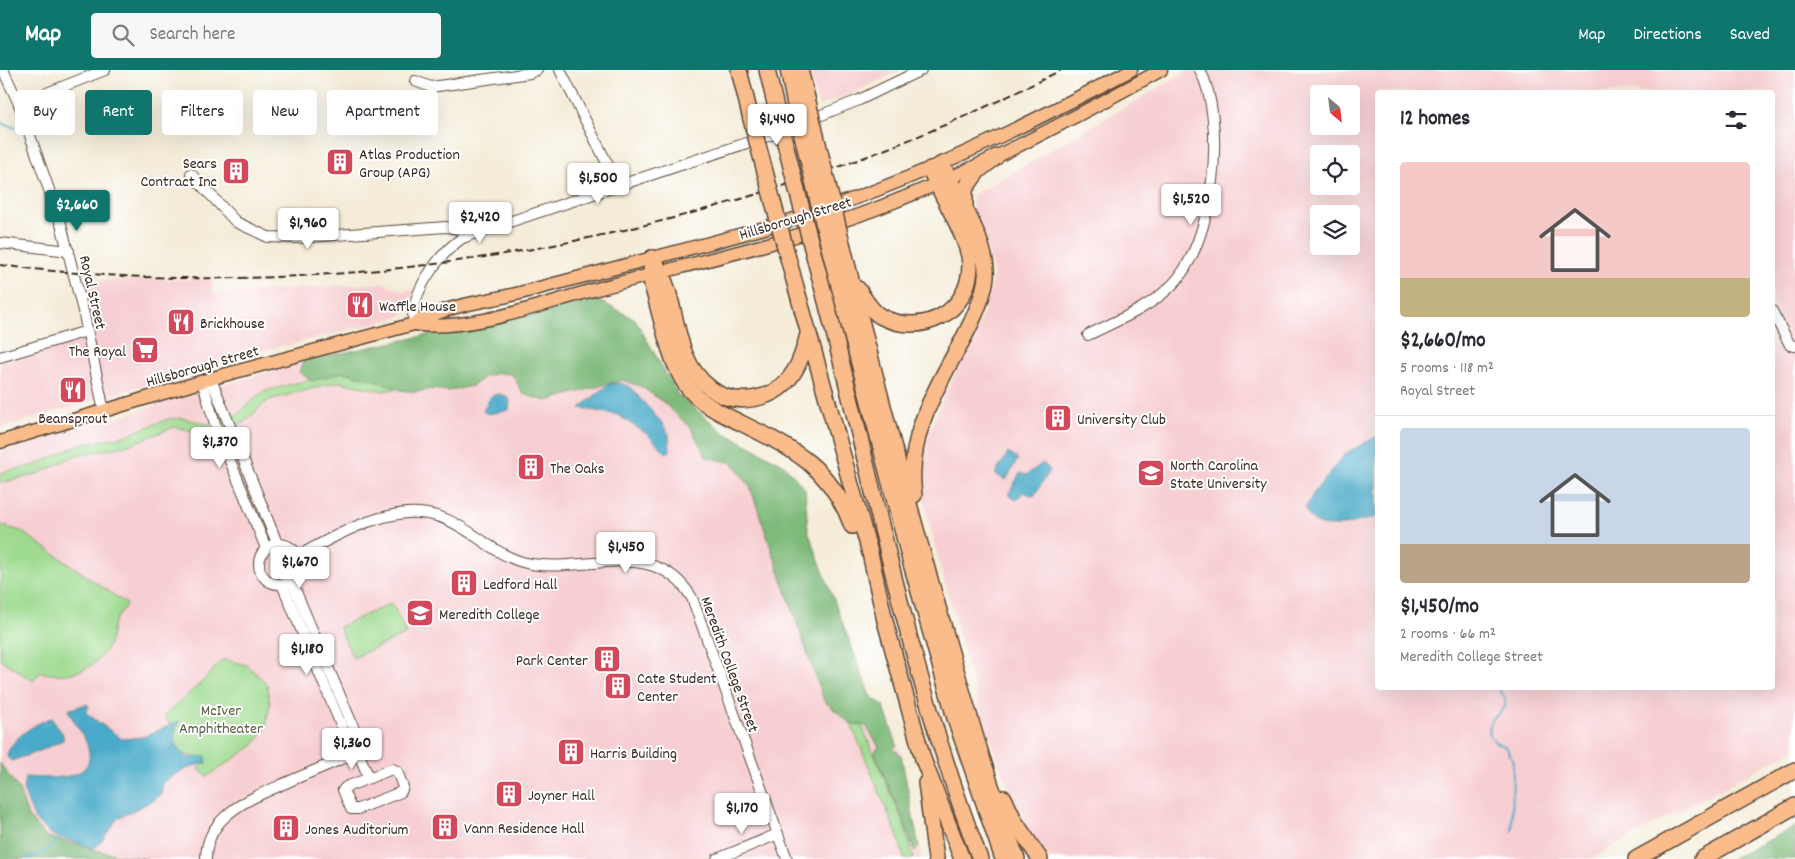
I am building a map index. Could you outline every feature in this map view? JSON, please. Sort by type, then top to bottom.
[{"type":"highway","points":[[740,70],[751,119],[870,553],[885,621],[923,759],[962,859]]},
{"type":"highway","points":[[767,70],[922,679],[967,826],[980,859]]},
{"type":"highway","points":[[788,70],[803,108],[910,560],[952,709],[1003,859]]},
{"type":"highway","points":[[800,70],[803,108]]},
{"type":"highway","points":[[921,546],[912,482],[917,434],[933,397],[973,320],[986,277],[982,251],[965,206],[965,189],[978,171],[996,157]]},
{"type":"highway","points":[[836,249],[850,278],[867,304],[878,315],[902,325],[930,322],[945,315],[957,304],[969,282],[970,263],[963,238],[936,167]]},
{"type":"highway","points":[[942,182],[965,206]]},
{"type":"highway","points":[[652,258],[686,361],[698,378],[718,394],[742,400],[756,398],[783,386],[803,358],[808,330]]},
{"type":"highway","points":[[657,273],[677,366],[686,385],[701,401],[725,416],[801,454],[820,471],[845,506],[885,621]]},
{"type":"highway","points":[[850,278],[921,546],[992,791],[1018,859]]},
{"type":"highway","points":[[980,747],[1015,822],[1040,859]]},
{"type":"highway","points":[[923,759],[936,859]]},
{"type":"highway","points":[[1636,859],[1795,770]]},
{"type":"highway","points":[[1702,859],[1791,809]]},
{"type":"main road","name":"Hillsborough Street","points":[[0,442],[206,380],[414,324],[430,314],[652,258],[790,220],[864,195],[936,167],[1023,126],[1131,70]]},
{"type":"main road","name":"Hillsborough Street","points":[[414,324],[434,327],[494,317],[812,231],[859,215],[942,182],[1077,116],[1161,70]]},
{"type":"street","name":"Royal Street","points":[[3,70],[15,96]]},
{"type":"street","points":[[54,90],[104,70]]},
{"type":"street","points":[[415,81],[431,87],[530,73],[537,70]]},
{"type":"street","points":[[560,70],[618,185]]},
{"type":"street","points":[[414,324],[414,311],[430,272],[447,250],[466,236],[774,134],[859,100],[921,70]]},
{"type":"street","points":[[1088,335],[1159,297],[1174,284],[1190,262],[1205,222],[1214,147],[1210,93],[1200,70]]},
{"type":"street","name":"Royal Street","points":[[30,135],[69,251],[104,411]]},
{"type":"street","points":[[191,174],[236,222],[268,237],[310,237],[446,227],[460,228],[466,236]]},
{"type":"street","points":[[0,243],[69,251]]},
{"type":"street","points":[[1775,316],[1790,345],[1795,346]]},
{"type":"street","points":[[0,356],[87,330]]},
{"type":"street","points":[[206,380],[277,543]]},
{"type":"street","points":[[206,380],[216,427],[266,548]]},
{"type":"street","name":"Meredith College Street","points":[[298,556],[326,541],[375,520],[413,513],[428,514],[454,522],[504,555],[528,563],[554,566],[638,562],[661,567],[682,583],[692,598],[787,859]]},
{"type":"street","points":[[255,520],[266,516]]},
{"type":"street","points":[[277,543],[290,546],[298,556],[299,569],[287,582],[269,582],[260,571],[259,558],[266,548],[277,543]]},
{"type":"street","points":[[287,582],[317,637],[358,738],[358,752]]},
{"type":"street","points":[[287,582],[306,642],[347,740],[358,752],[369,778]]},
{"type":"street","points":[[306,642],[317,637]]},
{"type":"street","points":[[206,859],[207,844],[212,833],[220,822],[242,802],[358,752]]},
{"type":"street","points":[[392,769],[397,771],[403,787],[401,792],[358,809],[351,809],[343,790],[369,778],[392,769]]},
{"type":"street","points":[[716,859],[778,834]]},
{"type":"shaded area","points":[[808,70],[901,70],[844,97],[819,106]]},
{"type":"shaded area","name":"North Carolina State University","points":[[1189,70],[1795,70],[1795,749],[1590,859],[1050,859],[1022,819],[1000,767],[981,713],[933,539],[924,497],[923,449],[942,401],[986,308],[994,275],[984,235],[973,211],[973,195]]},
{"type":"shaded area","points":[[212,279],[213,294],[384,283],[404,291],[414,290],[405,312],[399,317],[286,346],[283,345],[0,428],[0,361],[93,332],[82,281]]},
{"type":"shaded area","name":"Meredith College","points":[[597,300],[635,319],[678,395],[725,433],[783,464],[805,489],[808,531],[870,696],[883,705],[901,755],[922,859],[0,859],[0,452],[303,361]]},
{"type":"green space","points":[[597,300],[635,319],[678,395],[725,433],[783,464],[805,489],[808,531],[870,696],[883,705],[897,745],[893,749],[901,755],[919,847],[915,852],[902,816],[874,752],[879,747],[866,726],[850,723],[824,701],[750,487],[733,463],[706,457],[691,428],[663,402],[642,387],[622,380],[546,401],[523,394],[512,374],[498,373],[484,377],[472,386],[448,391],[432,389],[415,392],[400,390],[379,381],[343,372],[312,381],[299,372],[303,361]]},
{"type":"green space","points":[[587,339],[715,428],[735,439],[904,824],[914,859],[904,859],[898,837],[739,455],[598,347],[384,391],[338,382],[269,400],[243,423],[219,432],[204,433],[174,427],[126,446],[77,455],[38,474],[0,483],[0,473],[35,465],[81,444],[121,437],[168,419],[183,418],[207,424],[216,423],[238,414],[265,391],[336,373],[345,372],[382,381]]},
{"type":"green space","points":[[0,525],[21,531],[127,604],[114,623],[111,639],[106,649],[92,665],[73,673],[52,674],[41,672],[33,681],[0,659]]},
{"type":"green space","points":[[392,603],[406,634],[353,658],[339,627]]},
{"type":"green space","name":"McIver Amphitheater","points":[[223,659],[247,665],[267,684],[270,704],[265,730],[254,745],[208,776],[200,771],[200,759],[182,753],[174,739],[176,732],[164,716],[203,681]]},
{"type":"green space","points":[[0,763],[19,790],[28,816],[45,836],[116,855],[147,859],[0,859]]},
{"type":"green space","points":[[1795,827],[1795,859],[1731,859]]},
{"type":"water","points":[[619,383],[630,387],[663,424],[669,434],[670,451],[666,453],[647,434],[618,415],[580,408],[609,384]]},
{"type":"water","points":[[498,394],[506,396],[510,400],[509,410],[488,414],[483,411],[491,396]]},
{"type":"water","points":[[1375,437],[1375,518],[1336,526],[1326,526],[1317,523],[1310,517],[1305,508],[1315,491],[1346,453]]},
{"type":"water","points":[[1008,453],[1018,459],[1006,480],[995,474]]},
{"type":"water","points":[[1043,463],[1050,470],[1034,496],[1023,492],[1016,500],[1008,495],[1020,473],[1026,475]]},
{"type":"water","points":[[86,704],[89,706],[86,713],[122,739],[143,737],[179,721],[175,732],[175,742],[179,751],[189,758],[206,756],[207,763],[190,767],[163,783],[161,793],[156,799],[118,818],[96,847],[90,847],[52,835],[35,820],[23,790],[25,777],[54,778],[76,774],[84,769],[88,762],[89,752],[83,735],[68,710]]},
{"type":"water","points":[[51,718],[63,734],[63,740],[40,751],[11,761],[7,757],[8,751],[17,739],[31,728]]},
{"type":"waterway","points":[[0,123],[15,128]]},
{"type":"waterway","points":[[1499,690],[1505,698],[1505,707],[1491,721],[1488,733],[1495,742],[1506,747],[1513,761],[1512,832]]},
{"type":"waterway","points":[[27,859],[45,851],[60,838]]},
{"type":"railway","points":[[0,265],[135,277],[272,277],[409,267],[545,247],[680,216],[811,177],[939,128],[1061,70]]},
{"type":"place","name":"Atlas Production Group (APG)","points":[[340,162]]},
{"type":"place","name":"Sears Contract Inc","points":[[236,171]]},
{"type":"place","name":"Waffle House","points":[[360,305]]},
{"type":"place","name":"Brickhouse","points":[[181,322]]},
{"type":"place","name":"The Royal","points":[[145,350]]},
{"type":"place","name":"Beansprout","points":[[73,390]]},
{"type":"place","name":"University Club","points":[[1058,418]]},
{"type":"place","name":"The Oaks","points":[[531,467]]},
{"type":"place","name":"North Carolina State University","points":[[1151,473]]},
{"type":"place","name":"Ledford Hall","points":[[464,583]]},
{"type":"place","name":"Meredith College","points":[[420,613]]},
{"type":"place","name":"Park Center","points":[[607,659]]},
{"type":"place","name":"Cate Student Center","points":[[618,686]]},
{"type":"place","name":"Harris Building","points":[[571,752]]},
{"type":"place","name":"Joyner Hall","points":[[509,794]]},
{"type":"place","name":"Vann Residence Hall","points":[[445,827]]},
{"type":"place","name":"Jones Auditorium","points":[[286,828]]}]
